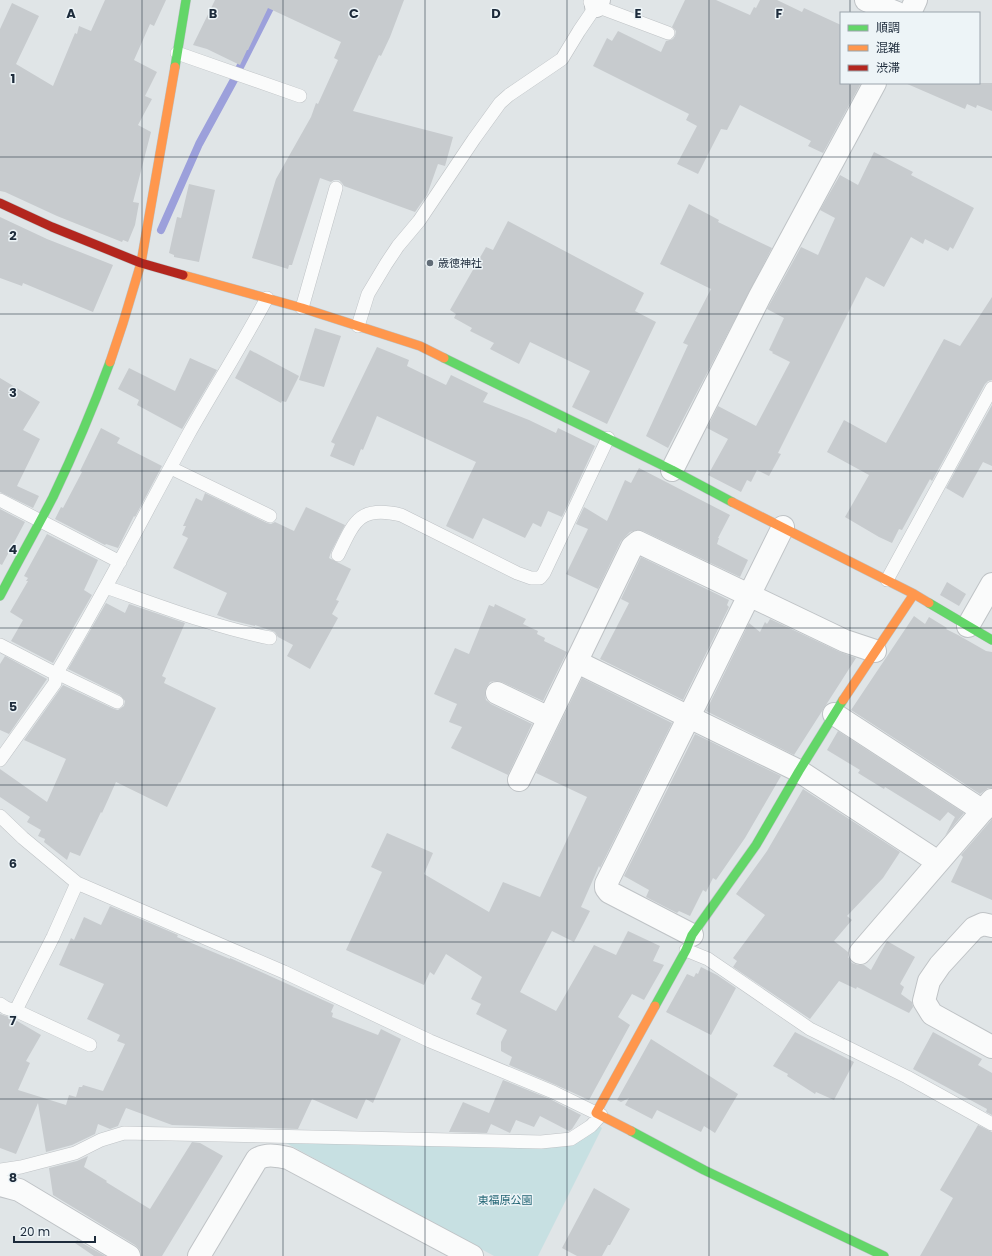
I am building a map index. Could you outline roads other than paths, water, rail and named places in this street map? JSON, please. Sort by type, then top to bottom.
[{"type":"street","points":[[0,596],[53,497],[72,457],[101,388],[129,306],[141,263],[186,0]]},
{"type":"street","points":[[866,0],[895,12]]},
{"type":"street","points":[[910,12],[916,0]]},
{"type":"street","points":[[672,470],[760,296],[874,84]]},
{"type":"street","points":[[0,202],[52,227],[141,263],[302,308],[420,346],[672,470],[780,527],[783,527],[887,580],[914,594],[992,640]]},
{"type":"street","points":[[689,942],[609,892],[606,888],[606,884],[783,527]]},
{"type":"street","points":[[519,780],[632,547],[638,542],[845,641],[875,651]]},
{"type":"street","points":[[968,626],[992,584]]},
{"type":"street","points":[[884,1256],[704,1170],[598,1114],[689,942],[756,845],[834,714],[914,594]]},
{"type":"street","points":[[577,662],[799,771],[938,862]]},
{"type":"street","points":[[497,693],[549,718]]},
{"type":"street","points":[[834,714],[987,805],[860,953]]},
{"type":"street","points":[[992,926],[982,924],[974,928],[940,965],[929,981],[924,1001],[932,1014],[992,1047]]},
{"type":"street","points":[[199,1256],[257,1159],[264,1156],[274,1155],[288,1158],[472,1256]]},
{"type":"street","points":[[0,1185],[18,1190],[129,1256]]},
{"type":"lane","points":[[358,326],[368,294],[386,264],[398,246],[419,221],[500,103],[509,95],[562,59],[594,2],[668,33]]},
{"type":"lane","points":[[177,54],[300,96]]},
{"type":"lane","points":[[302,308],[336,188]]},
{"type":"lane","points":[[0,760],[55,683],[56,674],[120,562],[200,414],[267,298]]},
{"type":"lane","points":[[887,580],[992,388]]},
{"type":"lane","points":[[338,555],[350,529],[361,516],[371,512],[386,511],[400,515],[517,573],[531,578],[540,578],[544,573],[608,438]]},
{"type":"lane","points":[[171,468],[270,516]]},
{"type":"lane","points":[[0,500],[120,562]]},
{"type":"lane","points":[[106,587],[219,626],[270,638]]},
{"type":"lane","points":[[0,645],[56,674],[117,702]]},
{"type":"lane","points":[[0,816],[23,838],[77,883],[276,969],[430,1041],[553,1092],[598,1114],[591,1126],[571,1139],[541,1142],[124,1133],[101,1140],[75,1153],[21,1167],[0,1170]]},
{"type":"lane","points":[[19,1012],[17,1008],[18,1003],[53,937],[77,883]]},
{"type":"lane","points":[[689,942],[708,959],[810,1028],[906,1077],[992,1124]]},
{"type":"lane","points":[[0,1004],[90,1045]]},
{"type":"waterway","points":[[239,69],[274,0]]},
{"type":"waterway","points":[[161,230],[199,144],[235,78]]},
{"type":"place","name":"歳徳神社","points":[[430,263]]},
{"type":"park label","name":"東福原公園","points":[[505,1200]]}]
